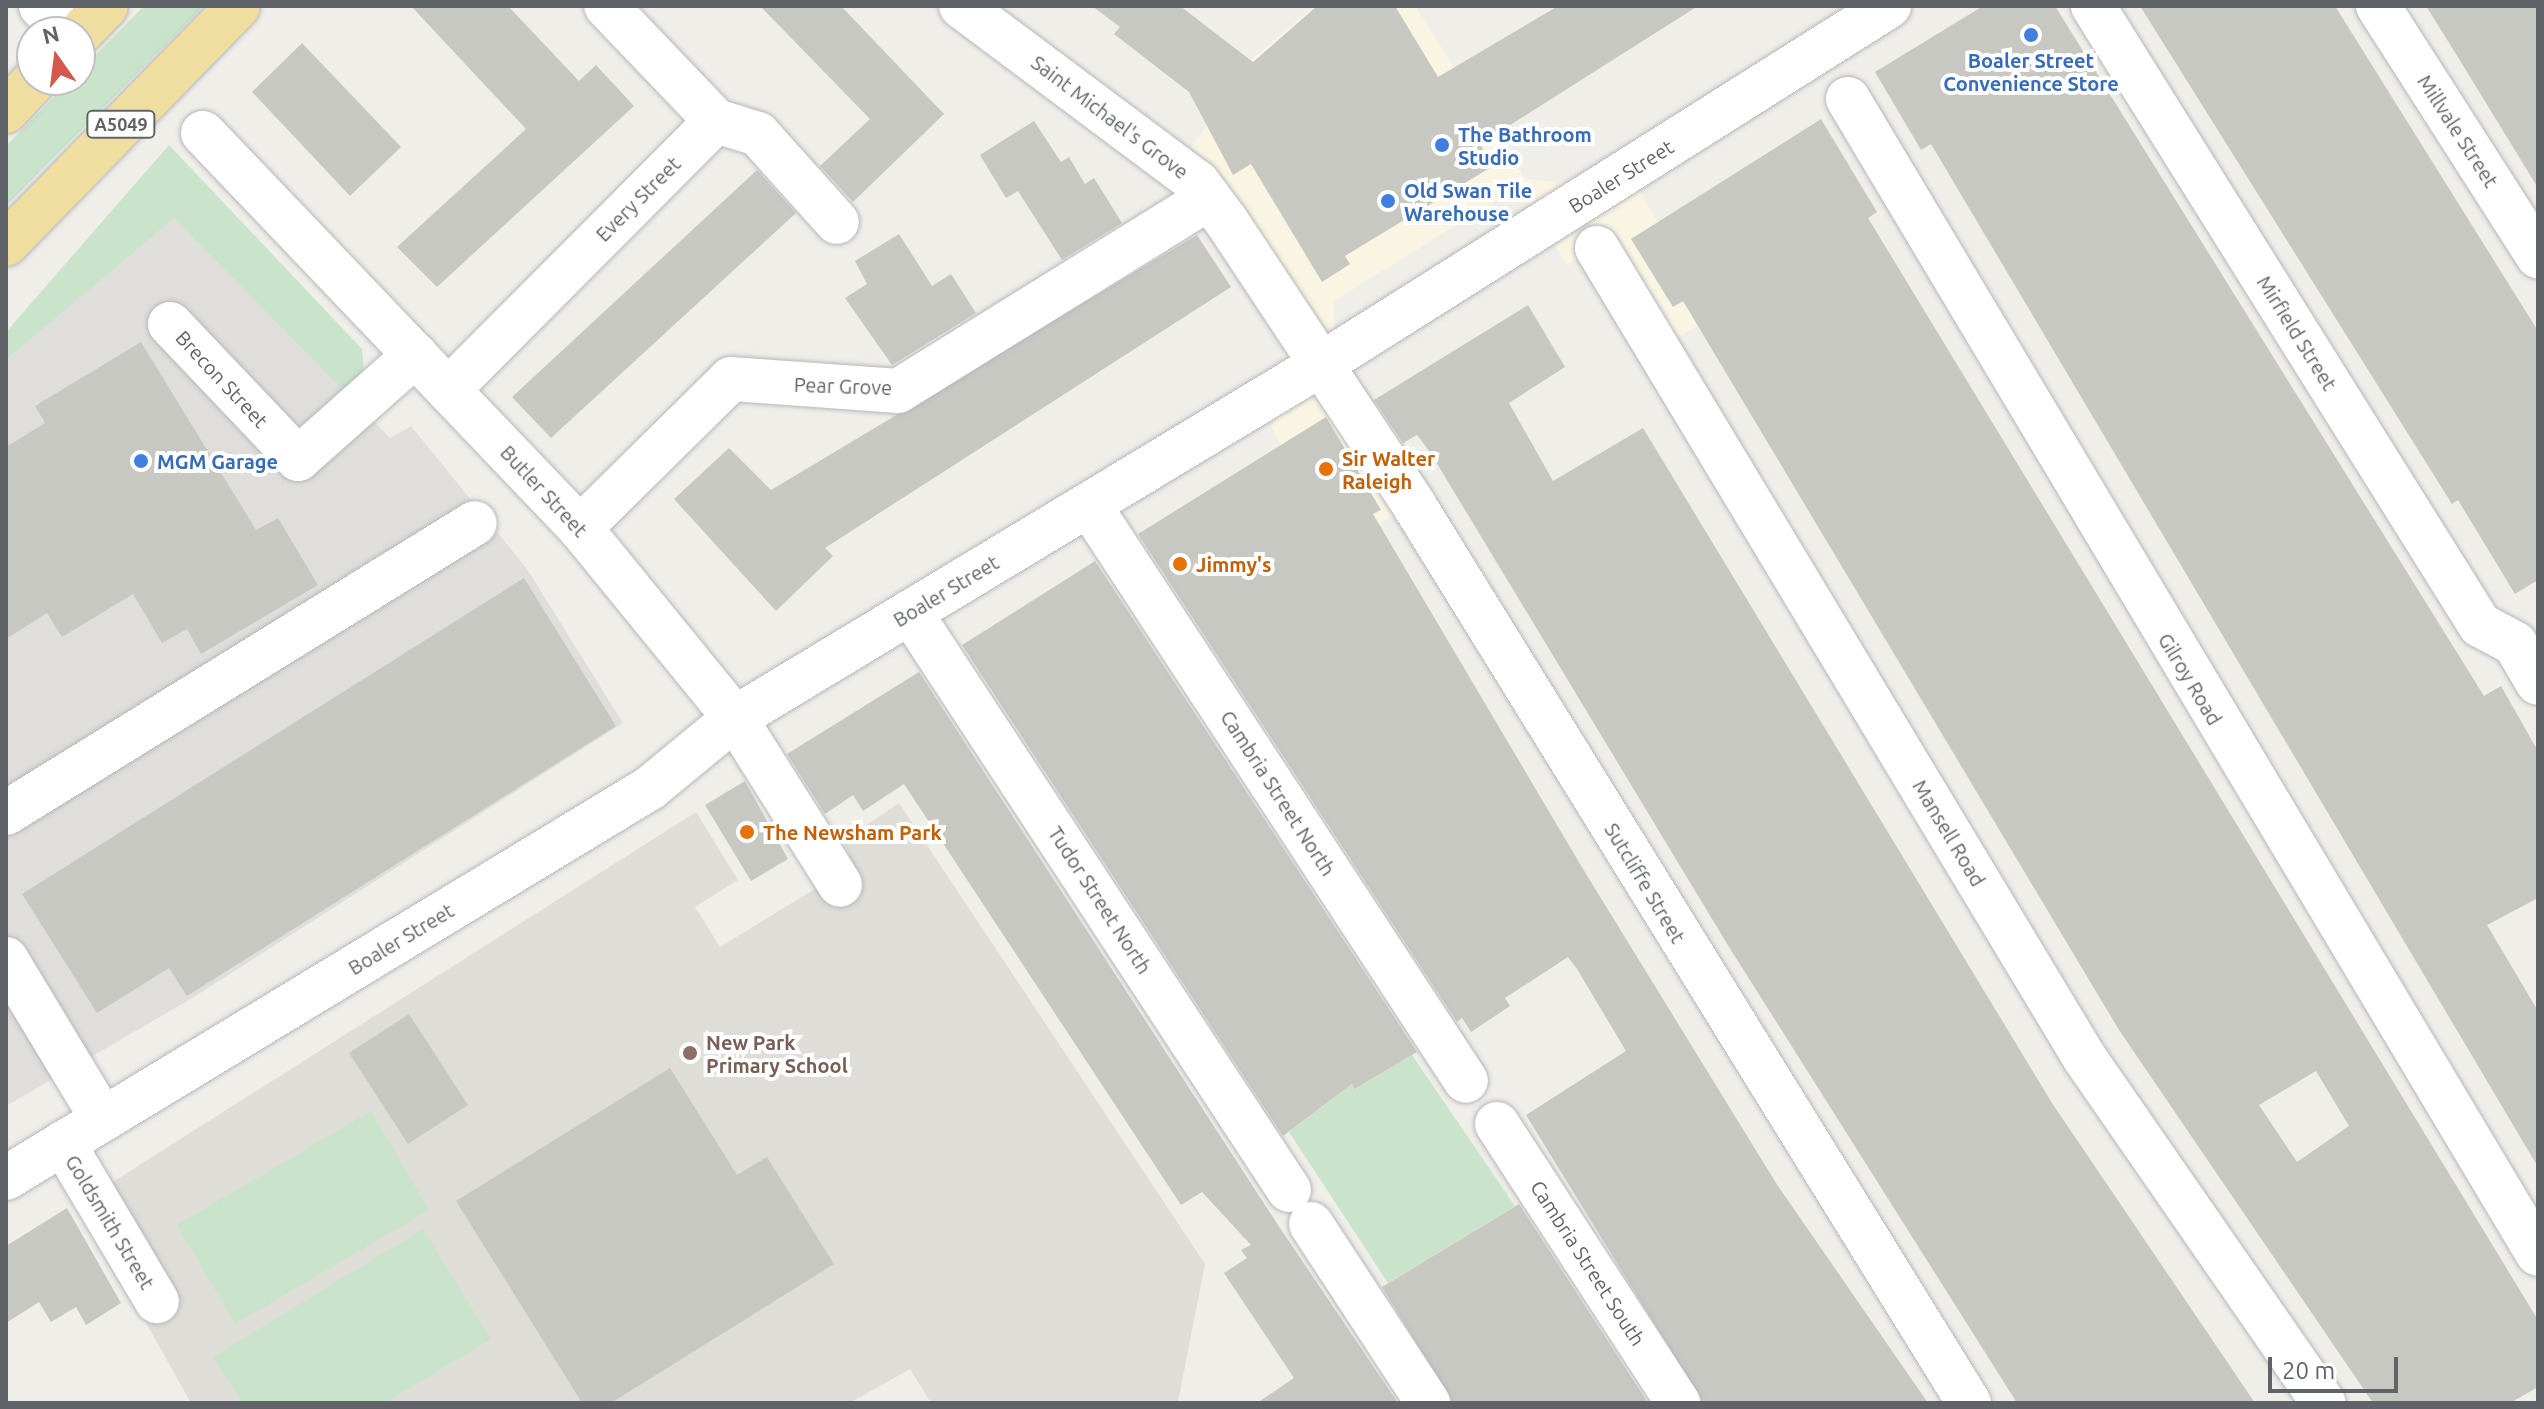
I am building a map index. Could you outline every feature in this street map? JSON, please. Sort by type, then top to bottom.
[{"type":"highway","name":"A5049","points":[[6,244],[238,6]]},
{"type":"highway","points":[[6,111],[20,96]]},
{"type":"street","points":[[606,6],[716,121],[758,134],[837,222]]},
{"type":"street","name":"Saint Michael's Grove","points":[[961,6],[1209,198],[1320,365]]},
{"type":"street","name":"Mirfield Street","points":[[2093,6],[2480,625],[2527,638]]},
{"type":"street","name":"Millvale Street","points":[[2378,6],[2538,256]]},
{"type":"street","name":"Boaler Street","points":[[6,1178],[650,788],[735,718],[1320,365],[1863,13]]},
{"type":"street","name":"Gilroy Road","points":[[1848,99],[2538,1254]]},
{"type":"street","name":"Every Street","points":[[448,390],[716,121]]},
{"type":"street","name":"Butler Street","points":[[203,133],[580,528],[735,718],[840,885]]},
{"type":"street","name":"Pear Grove","points":[[580,528],[731,379],[898,391],[1209,198]]},
{"type":"street","name":"Mansell Road","points":[[1597,248],[2084,1057],[2324,1403]]},
{"type":"street","name":"Brecon Street","points":[[170,324],[298,459],[415,355]]},
{"type":"street","name":"Sutcliffe Street","points":[[1320,365],[1969,1403]]},
{"type":"street","name":"Cambria Street North","points":[[1089,505],[1466,1081]]},
{"type":"street","points":[[6,813],[475,523]]},
{"type":"street","name":"Tudor Street North","points":[[910,612],[1428,1403]]},
{"type":"street","points":[[2527,638],[2538,683]]},
{"type":"street","points":[[6,959],[102,1118]]},
{"type":"street","name":"Cambria Street South","points":[[1497,1124],[1678,1403]]},
{"type":"street","name":"Goldsmith Street","points":[[63,1143],[157,1301]]},
{"type":"shaded area","points":[[1315,6],[1415,6],[1525,179],[1639,190],[1713,316],[1677,338],[1616,234],[1567,265],[1517,187],[1334,301],[1334,404],[1398,512],[1338,548],[1271,426],[1293,293],[1221,177],[1191,147],[1207,126],[1196,106]]},
{"type":"shaded area","points":[[174,217],[390,438],[411,426],[527,569],[623,723],[189,1000],[6,1106],[6,360]]},
{"type":"shaded area","name":"New Park Primary School","points":[[899,803],[1205,1264],[1178,1402],[931,1403],[910,1369],[850,1403],[191,1403],[145,1321],[181,1300],[108,1185],[696,812],[738,880],[695,907],[720,947],[854,865],[843,841]]},
{"type":"green space","points":[[144,6],[204,6],[6,206],[6,146],[55,96],[96,96],[96,55]]},
{"type":"green space","points":[[169,145],[362,349],[364,373],[344,391],[174,218],[6,360],[6,332]]},
{"type":"green space","points":[[1412,1055],[1515,1206],[1388,1283],[1289,1132],[1352,1084],[1356,1089]]},
{"type":"green space","points":[[371,1111],[429,1210],[235,1324],[177,1225]]},
{"type":"green space","points":[[423,1229],[491,1339],[385,1403],[242,1403],[213,1357]]},
{"type":"building","points":[[411,6],[508,6],[579,81],[596,65],[634,106],[437,287],[397,247],[526,129]]},
{"type":"building","points":[[760,6],[841,6],[944,114],[853,202],[820,166],[870,119]]},
{"type":"building","points":[[1092,6],[1180,6],[1253,62],[1317,6],[1395,6],[1438,77],[1558,6],[1698,6],[1480,144],[1493,166],[1345,256],[1350,264],[1322,282],[1251,164],[1233,175],[1189,92],[1114,34],[1120,27]]},
{"type":"building","points":[[1983,6],[2055,6],[2484,696],[2501,686],[2538,751],[2538,898],[2487,925],[2538,1011],[2538,1167],[1931,144],[1921,150],[1875,72]]},
{"type":"building","points":[[2140,6],[2335,6],[2538,331],[2538,580],[2515,594],[2458,500],[2452,504]]},
{"type":"building","points":[[2426,6],[2538,6],[2538,188],[2456,54]]},
{"type":"building","points":[[302,43],[401,147],[350,196],[252,92]]},
{"type":"building","points":[[1821,119],[1877,212],[1868,218],[2538,1320],[2538,1387],[2510,1403],[2373,1403],[2119,1030],[1683,301],[1673,307],[1631,239]],"holes":[[[2316,1071],[2349,1126],[2297,1162],[2259,1105]]]},
{"type":"building","points":[[1034,121],[1061,162],[1069,157],[1085,184],[1094,178],[1122,223],[1062,260],[1018,191],[1006,198],[980,155]]},
{"type":"building","points":[[757,170],[796,213],[551,438],[512,397]]},
{"type":"building","points":[[899,234],[932,286],[951,274],[976,313],[892,365],[845,298],[867,284],[855,261]]},
{"type":"building","points":[[1197,235],[1231,287],[825,548],[833,556],[776,611],[674,499],[729,448],[771,490]]},
{"type":"building","points":[[1528,305],[1565,367],[1509,403],[1553,481],[1643,428],[2052,1103],[2255,1403],[2017,1403],[1729,947],[1430,452],[1417,435],[1403,443],[1374,400]]},
{"type":"building","points":[[141,342],[256,530],[278,518],[318,585],[201,654],[187,629],[162,643],[133,594],[62,637],[47,613],[6,639],[6,447],[45,423],[35,406]]},
{"type":"building","points":[[1326,417],[1381,510],[1373,514],[1583,869],[1776,1183],[1928,1403],[1703,1403],[1526,1115],[1626,1051],[1577,969],[1568,957],[1505,998],[1510,1006],[1471,1032],[1462,1018],[1457,1022],[1138,534]]},
{"type":"building","points":[[1095,561],[1417,1052],[1355,1089],[1352,1084],[1283,1136],[962,645]]},
{"type":"building","points":[[524,578],[616,726],[187,996],[169,968],[97,1013],[22,894]]},
{"type":"building","points":[[919,672],[1280,1228],[1398,1403],[1257,1403],[1294,1378],[1224,1273],[1247,1258],[1241,1250],[1251,1245],[1202,1192],[1181,1205],[904,784],[863,811],[853,795],[825,814],[787,754]]},
{"type":"building","name":"The Newsham Park","points":[[745,781],[788,859],[751,881],[705,805]]},
{"type":"building","points":[[409,1014],[468,1105],[408,1144],[349,1053]]},
{"type":"building","points":[[670,1068],[737,1175],[767,1157],[834,1264],[611,1403],[582,1403],[456,1201]]},
{"type":"building","points":[[1519,1204],[1648,1403],[1453,1403],[1382,1287]]},
{"type":"building","points":[[67,1208],[121,1303],[86,1325],[76,1307],[51,1322],[39,1302],[6,1323],[6,1246]]},
{"type":"place","name":"Boaler Street Convenience Store","points":[[2031,35]]},
{"type":"place","name":"The Bathroom Studio","points":[[1442,145]]},
{"type":"place","name":"Old Swan Tile Warehouse","points":[[1388,201]]},
{"type":"place","name":"MGM Garage","points":[[141,461]]},
{"type":"place","name":"Sir Walter Raleigh","points":[[1326,469]]},
{"type":"place","name":"Jimmy's","points":[[1180,564]]},
{"type":"place","name":"The Newsham Park","points":[[747,832]]},
{"type":"place","name":"New Park Primary School","points":[[690,1053]]}]
